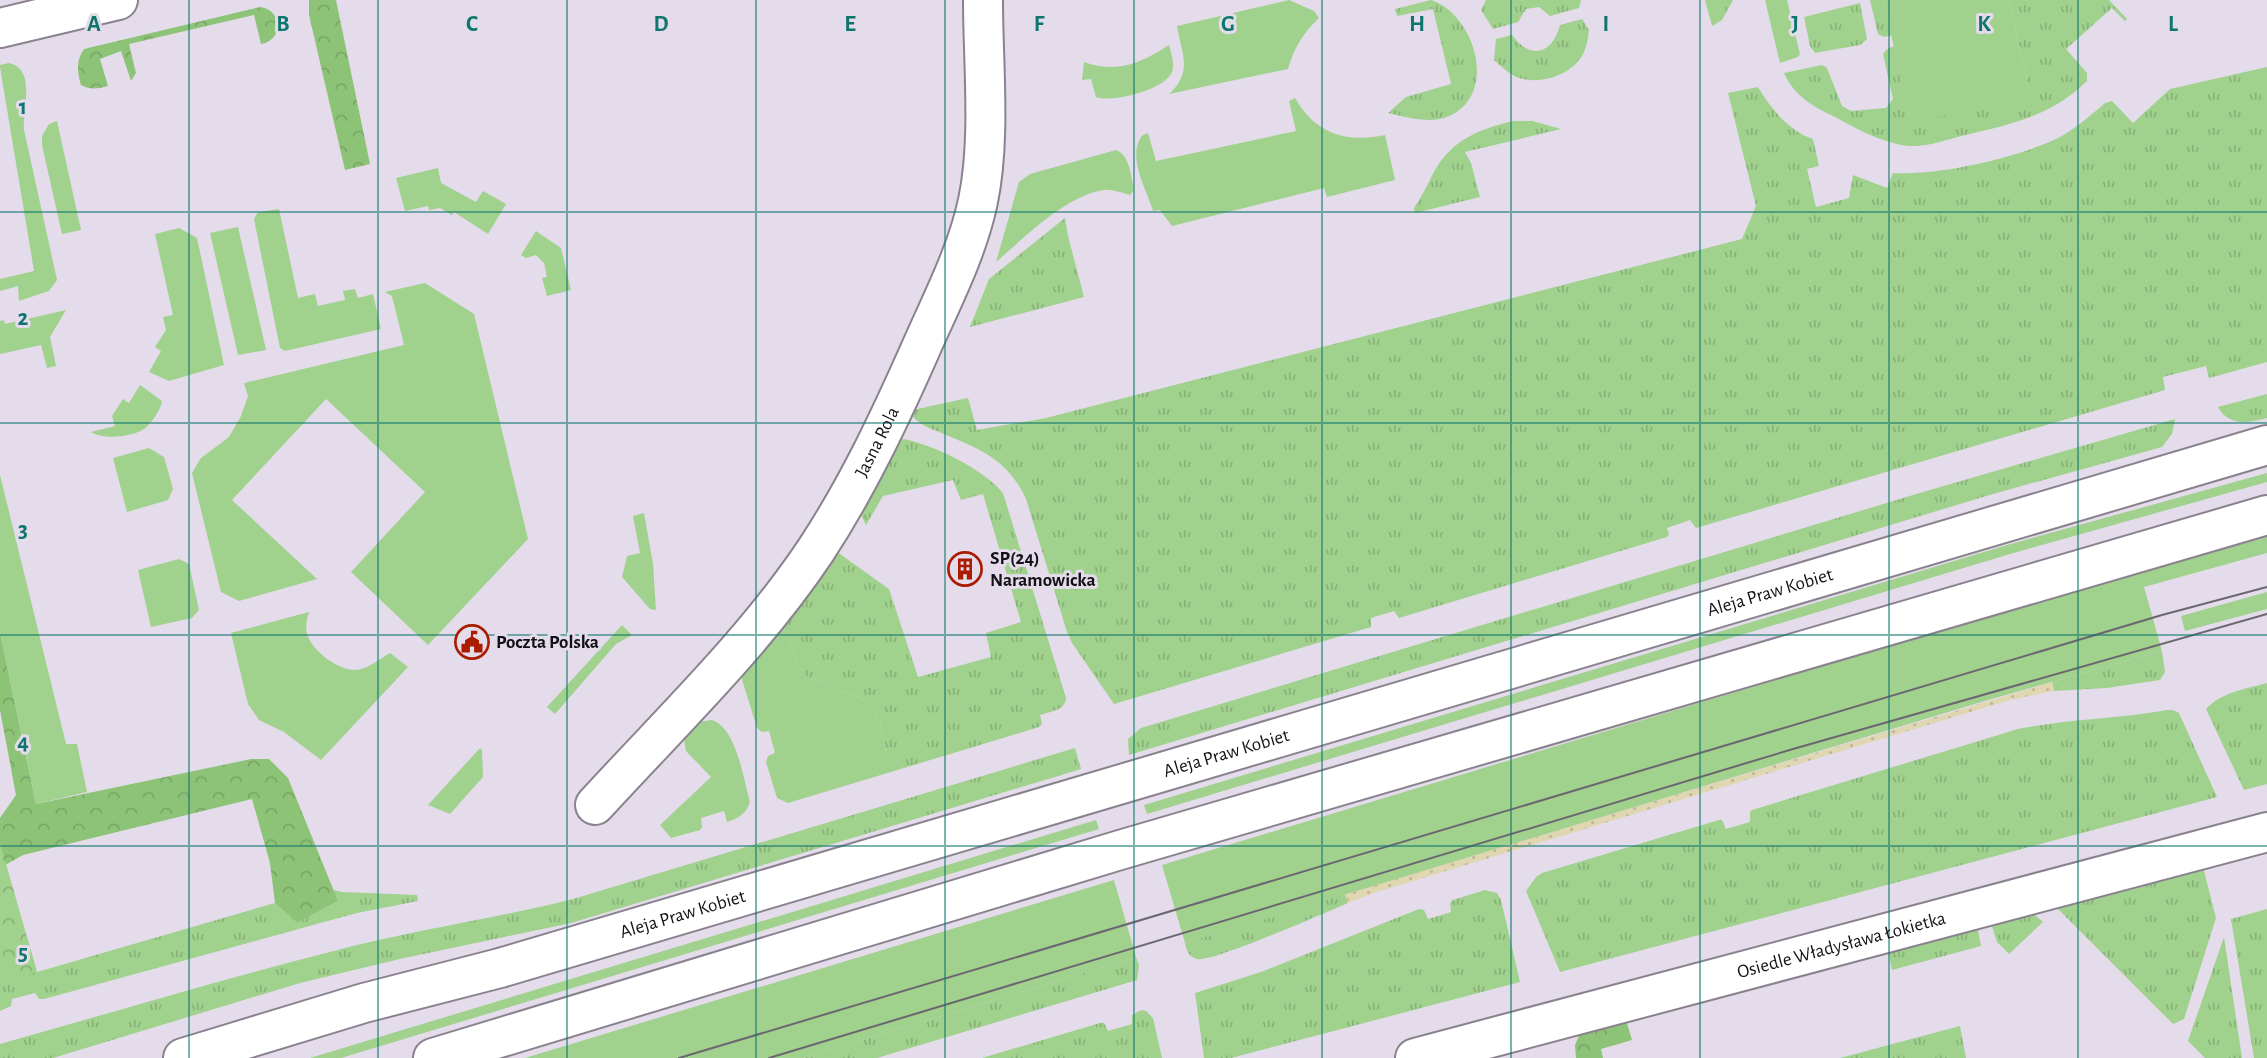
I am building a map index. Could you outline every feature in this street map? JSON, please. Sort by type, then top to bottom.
[{"type":"street","points":[[0,28],[118,0]]},
{"type":"street","name":"Jasna Rola","points":[[594,805],[781,599],[849,497],[891,416],[962,256],[978,200],[985,141],[983,0]]},
{"type":"street","name":"Aleja Praw Kobiet","points":[[183,1058],[363,1003],[500,968],[2267,445]]},
{"type":"street","points":[[433,1058],[1120,850],[2267,515]]},
{"type":"street","name":"Osiedle Władysława Łokietka","points":[[1415,1058],[2267,832]]},
{"type":"green space","points":[[309,0],[336,0],[370,164],[345,170],[309,15]]},
{"type":"green space","points":[[1289,0],[1314,11],[1319,18],[1300,41],[1288,69],[1169,94],[1181,78],[1184,63],[1177,26]]},
{"type":"green space","points":[[1431,0],[1446,8],[1460,21],[1469,38],[1477,74],[1473,92],[1463,107],[1440,119],[1418,119],[1388,113],[1406,97],[1451,84],[1433,9],[1397,16],[1395,9]]},
{"type":"green space","points":[[1486,0],[1581,0],[1579,8],[1550,16],[1539,7],[1526,9],[1518,22],[1493,29],[1481,10]]},
{"type":"green space","points":[[1705,0],[1733,0],[1722,20],[1712,26]]},
{"type":"green space","points":[[1765,0],[1787,0],[1800,54],[1798,57],[1780,63]]},
{"type":"green space","points":[[1870,0],[1883,0],[1892,35],[1884,37],[1878,34]]},
{"type":"green space","points":[[1883,0],[2009,0],[2030,94],[1912,124]]},
{"type":"green space","points":[[2009,0],[2109,0],[2127,19],[2125,21],[2112,8],[2066,49],[2087,73],[2087,81],[2059,103],[2029,118],[1936,143],[1910,146],[1871,135],[1805,100],[1793,88],[1784,73],[1822,65],[1827,68],[1842,106],[1851,111],[1886,108],[1893,99],[1883,54],[1894,46],[1912,123],[2030,94]]},
{"type":"green space","points":[[1860,3],[1867,39],[1860,45],[1815,53],[1810,46],[1804,17]]},
{"type":"green space","points":[[260,7],[273,13],[278,24],[277,31],[269,41],[261,44],[254,15],[129,44],[136,73],[131,81],[121,51],[100,59],[108,86],[88,88],[81,85],[78,66],[84,49]]},
{"type":"green space","points":[[1582,19],[1589,30],[1585,49],[1579,60],[1564,72],[1545,79],[1525,79],[1516,77],[1494,60],[1496,39],[1512,35],[1526,48],[1540,51],[1552,43],[1560,25]]},
{"type":"green space","points":[[1169,45],[1172,72],[1159,84],[1137,94],[1114,98],[1096,97],[1091,79],[1082,80],[1084,62],[1107,67],[1128,65]]},
{"type":"green space","points":[[9,63],[18,67],[26,82],[24,130],[57,280],[49,291],[19,301],[18,286],[0,291],[0,279],[34,271],[0,67]]},
{"type":"green space","points":[[2267,67],[2267,362],[2209,378],[2206,366],[2163,377],[2165,390],[1696,528],[1690,520],[1667,528],[1667,537],[1399,618],[1394,611],[1371,618],[1371,627],[1114,704],[1067,632],[1026,499],[1019,486],[1002,466],[982,451],[924,425],[908,411],[968,398],[977,430],[1046,418],[1742,239],[1756,206],[1728,93],[1758,87],[1781,118],[1796,131],[1813,139],[1819,166],[1807,169],[1816,207],[1849,198],[1853,175],[1887,188],[1893,173],[1933,171],[1998,159],[2056,139],[2105,103],[2112,101],[2133,123],[2170,89]]},
{"type":"green space","points":[[1295,98],[1312,120],[1333,133],[1357,138],[1385,135],[1395,180],[1327,197],[1324,188],[1172,226],[1160,210],[1153,211],[1137,163],[1138,143],[1143,135],[1148,133],[1156,161],[1296,131],[1289,101]]},
{"type":"green space","points":[[57,121],[81,230],[62,234],[42,145],[42,136],[49,124]]},
{"type":"green space","points":[[1513,121],[1532,121],[1561,129],[1465,152],[1471,163],[1480,197],[1415,213],[1414,208],[1435,170],[1450,150],[1468,137]]},
{"type":"green space","points":[[1116,150],[1121,153],[1129,167],[1134,190],[1130,195],[1104,190],[1075,200],[1046,219],[996,262],[1019,182],[1030,174]]},
{"type":"green space","points":[[438,168],[441,183],[476,202],[483,191],[506,204],[488,234],[454,212],[452,215],[440,208],[429,210],[428,206],[405,211],[396,178]]},
{"type":"green space","points":[[279,209],[298,298],[315,294],[318,306],[345,300],[343,291],[355,289],[358,298],[373,294],[381,329],[285,351],[280,348],[254,219],[258,212]]},
{"type":"green space","points":[[1065,218],[1084,297],[970,327],[989,279]]},
{"type":"green space","points":[[238,227],[266,350],[238,355],[210,233]]},
{"type":"green space","points":[[179,228],[197,238],[224,365],[169,381],[149,372],[161,351],[155,347],[166,330],[163,317],[173,315],[155,234]]},
{"type":"green space","points":[[536,231],[561,248],[571,290],[547,296],[542,278],[547,277],[544,263],[536,255],[526,258],[521,255]]},
{"type":"green space","points":[[425,283],[474,314],[528,539],[428,645],[351,572],[425,492],[326,399],[232,500],[317,579],[239,601],[221,592],[192,473],[201,458],[229,437],[248,396],[244,383],[404,345],[392,296],[385,292]]},
{"type":"green space","points":[[66,310],[50,337],[56,366],[47,368],[41,345],[0,354],[0,321],[4,320],[5,324]]},
{"type":"green space","points":[[140,385],[162,401],[153,420],[144,429],[118,436],[103,436],[91,432],[115,426],[112,416],[123,399],[129,403]]},
{"type":"green space","points":[[2267,394],[2267,418],[2234,421],[2218,407]]},
{"type":"green space","points":[[2175,419],[2172,434],[2162,447],[1993,494],[1129,755],[1128,739],[1141,728],[1923,492]]},
{"type":"green space","points":[[904,439],[930,447],[971,467],[1003,493],[1066,698],[1060,708],[1040,715],[1042,724],[1039,727],[904,768],[886,752],[880,723],[867,701],[803,675],[782,624],[833,549],[889,589],[918,677],[991,657],[986,633],[1021,622],[983,494],[961,500],[953,480],[883,496],[866,525],[859,511],[896,441]]},
{"type":"green space","points":[[149,448],[164,457],[173,489],[168,500],[127,512],[113,458]]},
{"type":"green space","points":[[2267,473],[2267,482],[2010,554],[1147,814],[1144,805],[2007,545]]},
{"type":"green space","points":[[0,475],[66,744],[77,744],[87,792],[36,804],[0,632]]},
{"type":"green space","points":[[644,513],[653,564],[656,610],[650,609],[622,577],[627,556],[640,553],[633,516]]},
{"type":"green space","points":[[2267,537],[2267,553],[2144,587],[2162,651],[1988,700],[1185,943],[1162,865],[2024,605]]},
{"type":"green space","points":[[179,559],[189,564],[199,610],[192,618],[151,627],[138,570]]},
{"type":"green space","points":[[2267,592],[2267,609],[2185,631],[2181,616]]},
{"type":"green space","points":[[309,612],[306,629],[314,647],[341,667],[359,670],[390,653],[408,667],[321,760],[284,732],[259,720],[248,704],[231,633]]},
{"type":"green space","points":[[782,624],[803,675],[867,701],[880,723],[886,752],[904,768],[788,803],[777,798],[766,762],[768,756],[775,753],[769,731],[762,732],[757,728],[740,673]]},
{"type":"green space","points":[[622,625],[632,635],[616,644],[555,714],[547,707]]},
{"type":"green space","points":[[0,632],[36,804],[251,759],[269,759],[288,778],[338,901],[297,923],[275,903],[270,863],[252,799],[23,855],[0,868],[0,818],[16,795],[0,710]]},
{"type":"green space","points":[[2162,651],[2165,672],[2160,680],[2107,688],[2054,691],[2052,682]]},
{"type":"green space","points":[[2267,683],[2267,784],[2244,790],[2206,709],[2227,695]]},
{"type":"green space","points":[[2167,710],[2179,713],[2217,797],[1560,972],[1526,891],[1542,873],[1719,820],[1722,820],[1726,829],[1750,822],[1752,810],[2018,729]]},
{"type":"green space","points":[[712,720],[721,725],[733,744],[750,802],[744,813],[735,819],[727,822],[724,811],[701,818],[700,830],[671,838],[660,825],[711,777],[686,751],[684,740],[693,723]]},
{"type":"green space","points":[[480,748],[483,777],[450,814],[428,805]]},
{"type":"green space","points":[[1075,748],[1081,769],[571,923],[300,983],[53,1058],[0,1058],[0,1044],[334,951],[573,899]]},
{"type":"green space","points":[[1096,820],[1099,829],[341,1058],[310,1058]]},
{"type":"green space","points":[[0,843],[37,972],[0,983]]},
{"type":"green space","points":[[2201,859],[2216,918],[2184,1019],[2173,1024],[2055,906]]},
{"type":"green space","points":[[6,866],[37,972],[275,903],[297,923],[338,901],[333,890],[417,895],[418,901],[357,913],[44,999],[39,999],[35,993],[12,999],[11,1006],[0,1011],[0,868]]},
{"type":"green space","points":[[1114,880],[1136,957],[803,1058],[525,1058]]},
{"type":"green space","points":[[1485,890],[1497,893],[1501,900],[1520,982],[1231,1058],[1204,1058],[1195,993],[1261,972],[1419,909],[1424,910],[1428,919],[1451,912],[1450,903],[1453,900]]},
{"type":"green space","points":[[1345,894],[1348,903],[1224,953],[1197,959],[1190,955],[1186,948],[1185,943]]},
{"type":"green space","points":[[2267,909],[2267,1058],[2254,1058],[2231,919]]},
{"type":"green space","points":[[2031,912],[2043,922],[2009,954],[1997,942],[1989,917]]},
{"type":"green space","points":[[1976,919],[1981,946],[1892,970],[1887,944]]},
{"type":"green space","points":[[2224,937],[2242,1058],[2205,1058],[2188,1041]]},
{"type":"green space","points":[[1136,957],[1139,965],[1137,980],[877,1058],[803,1058]]},
{"type":"green space","points":[[1141,1010],[1153,1018],[1162,1058],[982,1058],[1100,1023],[1104,1023],[1108,1031],[1132,1024],[1132,1015]]},
{"type":"green space","points":[[1624,1013],[1632,1040],[1601,1049],[1603,1058],[1576,1058],[1575,1045],[1582,1029]]},
{"type":"green space","points":[[1960,1026],[1966,1058],[1840,1058]]},
{"type":"sand","points":[[2052,682],[2054,691],[2010,700],[1348,903],[1345,894]]},
{"type":"tram line","points":[[679,1058],[2162,615],[2267,587]]},
{"type":"tram line","points":[[769,1058],[1793,749],[2267,614]]},
{"type":"place","name":"SP(24) Naramowicka","points":[[965,569]]},
{"type":"place","name":"Poczta Polska","points":[[472,642]]}]
